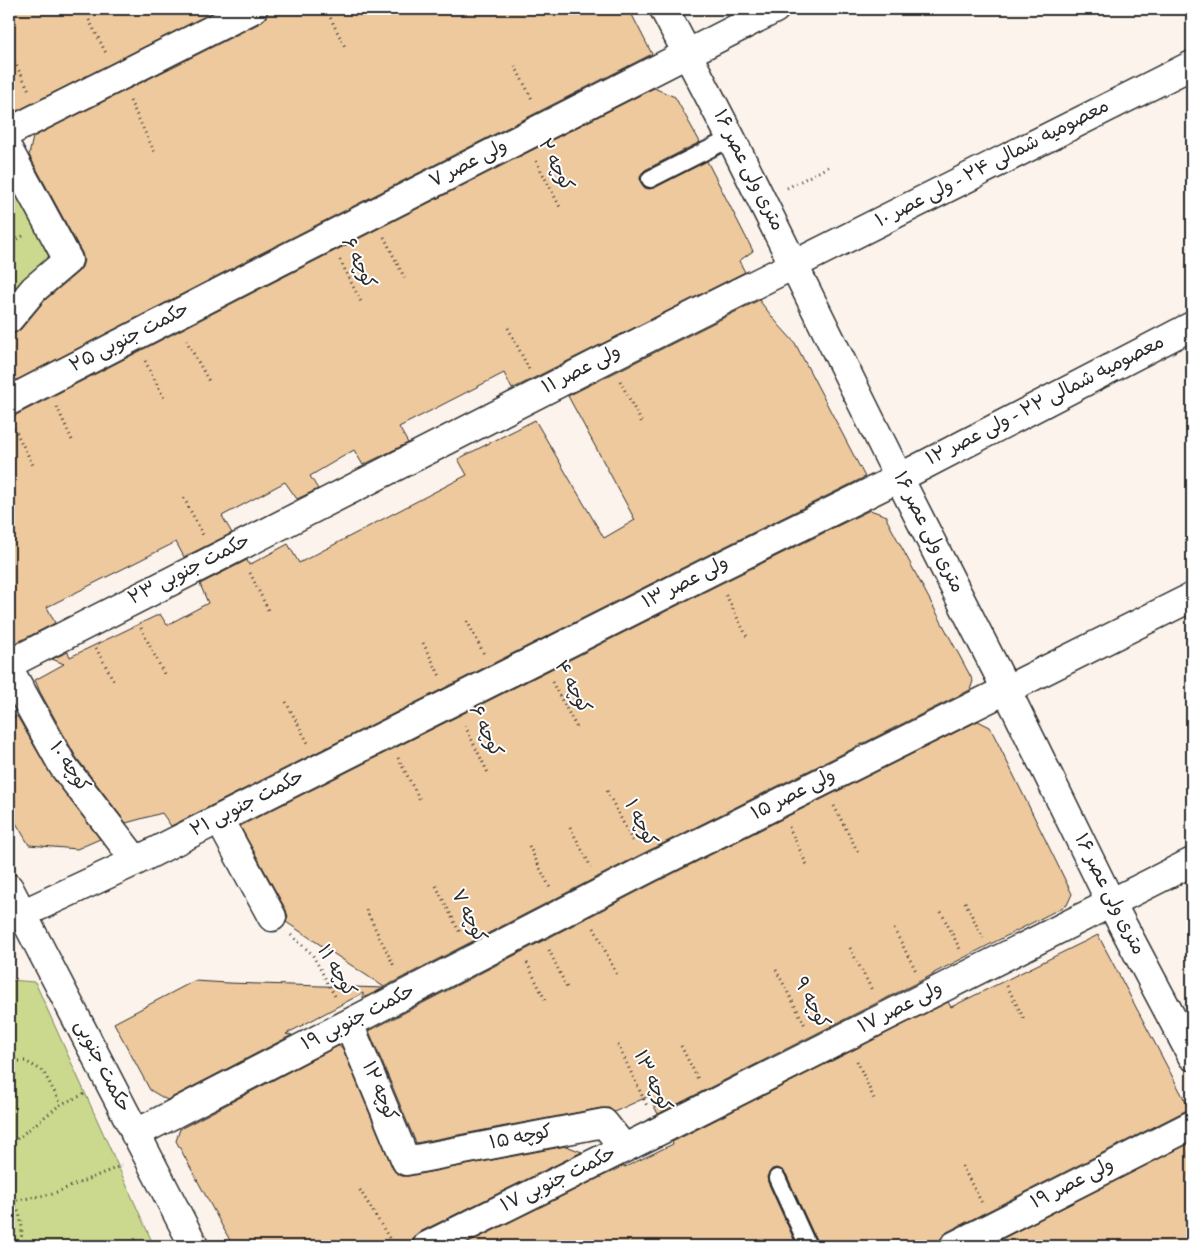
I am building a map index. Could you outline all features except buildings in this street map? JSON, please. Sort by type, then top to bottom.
[{"type":"street","points":[[9,132],[253,9]]},
{"type":"street","name":"۱۶ متری ولی عصر","points":[[664,9],[731,138],[1111,903],[1192,1056]]},
{"type":"street","name":"ولی عصر ۷","points":[[251,276],[775,9]]},
{"type":"street","name":"معصومیه شمالی ۲۴ - ولی عصر ۱۰","points":[[794,265],[1192,65]]},
{"type":"street","points":[[9,151],[68,260],[34,289],[9,319]]},
{"type":"street","name":"ولی عصر ۱۱","points":[[371,479],[794,265]]},
{"type":"street","name":"حکمت جنوبی ۲۵","points":[[11,414],[45,383],[251,276]]},
{"type":"street","name":"معصومیه شمالی ۲۲ - ولی عصر ۱۲","points":[[899,478],[1192,326]]},
{"type":"street","name":"ولی عصر ۱۳","points":[[475,691],[899,478]]},
{"type":"street","name":"حکمت جنوبی ۲۳","points":[[9,664],[371,479]]},
{"type":"street","name":"ولی عصر ۱۵","points":[[583,903],[647,869],[1192,597]]},
{"type":"street","name":"کوچه ۱۰","points":[[9,669],[63,766],[136,862]]},
{"type":"street","name":"حکمت جنوبی ۲۱","points":[[15,915],[136,862],[475,691]]},
{"type":"street","points":[[219,819],[272,917]]},
{"type":"street","name":"ولی عصر ۱۷","points":[[701,1110],[1192,862]]},
{"type":"street","name":"حکمت جنوبی","points":[[9,888],[15,915],[109,1084],[194,1246]]},
{"type":"street","name":"حکمت جنوبی ۱۹","points":[[141,1145],[349,1024],[583,903]]},
{"type":"street","name":"کوچه ۱۲","points":[[349,1024],[406,1161]]},
{"type":"street","name":"حکمت جنوبی ۱۷","points":[[427,1246],[701,1110]]},
{"type":"street","name":"کوچه ۱۵","points":[[406,1161],[604,1123],[624,1148]]},
{"type":"street","name":"ولی عصر ۱۹","points":[[954,1246],[1192,1125]]},
{"type":"lane","points":[[650,179],[731,138]]},
{"type":"lane","points":[[777,1178],[808,1246]]},
{"type":"path","points":[[326,9],[346,49]]},
{"type":"path","points":[[89,20],[114,78],[155,153]]},
{"type":"path","points":[[12,57],[42,115]]},
{"type":"path","name":"کوچه ۲","points":[[515,66],[560,207]]},
{"type":"path","points":[[762,200],[830,166]]},
{"type":"path","points":[[372,214],[405,279]]},
{"type":"path","name":"کوچه ۶","points":[[328,237],[362,304]]},
{"type":"path","points":[[172,317],[210,383]]},
{"type":"path","points":[[508,328],[541,392]]},
{"type":"path","points":[[132,338],[164,398]]},
{"type":"path","points":[[608,358],[642,423]]},
{"type":"path","points":[[45,383],[72,440]]},
{"type":"path","points":[[11,414],[33,465]]},
{"type":"path","points":[[184,498],[268,610]]},
{"type":"path","points":[[713,570],[748,637]]},
{"type":"path","points":[[128,603],[164,674]]},
{"type":"path","points":[[467,621],[475,691]]},
{"type":"path","points":[[84,625],[115,683]]},
{"type":"path","points":[[423,643],[475,691]]},
{"type":"path","name":"کوچه ۴","points":[[540,658],[578,730]]},
{"type":"path","name":"کوچه ۶","points":[[475,691],[489,775]]},
{"type":"path","points":[[286,702],[321,768]]},
{"type":"path","points":[[386,735],[420,800]]},
{"type":"path","points":[[822,782],[858,852]]},
{"type":"path","name":"کوچه ۱","points":[[607,791],[647,869]]},
{"type":"path","points":[[778,804],[807,865]]},
{"type":"path","points":[[570,827],[583,903],[617,974]]},
{"type":"path","points":[[528,846],[583,903]]},
{"type":"path","name":"کوچه ۷","points":[[436,886],[473,959]]},
{"type":"path","points":[[965,902],[983,967]]},
{"type":"path","points":[[366,910],[407,994]]},
{"type":"path","points":[[941,912],[1025,1021]]},
{"type":"path","name":"کوچه ۱۱","points":[[272,917],[312,954],[349,1024]]},
{"type":"path","points":[[894,929],[928,995]]},
{"type":"path","points":[[526,932],[568,990]]},
{"type":"path","points":[[526,932],[545,1000]]},
{"type":"path","points":[[850,948],[887,1016]]},
{"type":"path","name":"کوچه ۹","points":[[776,970],[819,1051]]},
{"type":"path","points":[[847,1036],[874,1099]]},
{"type":"path","name":"کوچه ۱۳","points":[[618,1045],[659,1131]]},
{"type":"path","points":[[681,1046],[701,1110]]},
{"type":"path","points":[[9,1061],[25,1061],[43,1071],[61,1104]]},
{"type":"path","points":[[9,1145],[61,1104],[109,1084]]},
{"type":"path","points":[[18,1246],[21,1242],[22,1220],[10,1200],[52,1194],[141,1145]]},
{"type":"path","points":[[962,1166],[994,1226]]},
{"type":"path","points":[[360,1190],[394,1246]]},
{"type":"path","points":[[121,1246],[138,1238]]},
{"type":"green space","points":[[9,175],[59,278],[17,316],[9,336]]},
{"type":"green space","points":[[9,980],[35,982],[154,1246],[9,1246]]}]
